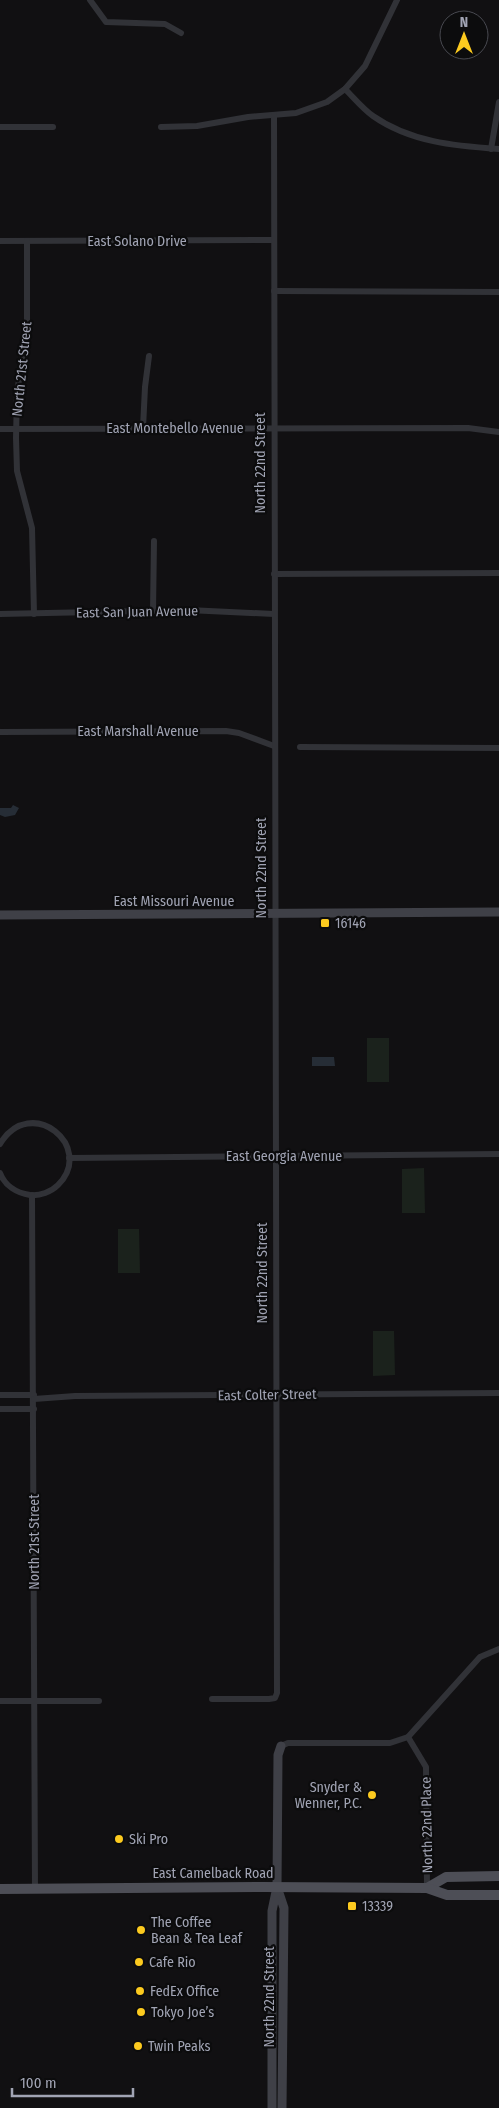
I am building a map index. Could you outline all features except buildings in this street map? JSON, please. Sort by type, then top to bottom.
[{"type":"main road","name":"East Camelback Road","points":[[427,1888],[446,1877],[499,1876]]},
{"type":"main road","name":"East Camelback Road","points":[[0,1889],[277,1886],[427,1888],[447,1895],[499,1895]]},
{"type":"street","points":[[90,0],[106,22],[165,24],[181,33]]},
{"type":"street","points":[[161,127],[197,126],[248,116],[274,115],[314,109],[345,89],[365,66],[397,0]]},
{"type":"street","points":[[345,89],[373,116],[408,134],[448,146],[499,149]]},
{"type":"street","points":[[491,149],[499,102]]},
{"type":"street","name":"North 22nd Street","points":[[212,1699],[275,1698],[274,115]]},
{"type":"street","points":[[0,127],[53,127]]},
{"type":"street","name":"East Solano Drive","points":[[0,241],[274,240]]},
{"type":"street","name":"North 21st Street","points":[[27,241],[26,327],[17,393],[16,429],[17,471],[32,528],[34,614]]},
{"type":"street","points":[[274,291],[499,292]]},
{"type":"street","points":[[143,428],[144,396],[149,356]]},
{"type":"street","name":"East Montebello Avenue","points":[[0,429],[468,428],[499,432]]},
{"type":"street","points":[[153,611],[154,541]]},
{"type":"street","points":[[274,574],[499,573]]},
{"type":"street","name":"East San Juan Avenue","points":[[0,614],[153,611],[274,614]]},
{"type":"street","name":"East Marshall Avenue","points":[[0,732],[226,731],[240,733],[274,746]]},
{"type":"street","points":[[300,748],[499,748]]},
{"type":"street","name":"East Missouri Avenue","points":[[0,915],[499,912]]},
{"type":"street","points":[[0,1144],[7,1133],[17,1126],[41,1123],[52,1128],[61,1136],[67,1146],[69,1158],[68,1170],[58,1184],[44,1194],[20,1193],[10,1187],[0,1173]]},
{"type":"street","name":"East Georgia Avenue","points":[[69,1158],[499,1154]]},
{"type":"street","name":"North 21st Street","points":[[32,1195],[35,1889]]},
{"type":"street","name":"East Colter Street","points":[[0,1395],[34,1397],[499,1393]]},
{"type":"street","points":[[0,1409],[34,1409]]},
{"type":"street","points":[[281,1746],[288,1742],[390,1743],[408,1737],[480,1657],[499,1649]]},
{"type":"street","points":[[0,1701],[99,1701]]},
{"type":"street","name":"North 22nd Place","points":[[408,1737],[426,1767],[427,1888]]},
{"type":"street","name":"North 22nd Street","points":[[272,2108],[272,1908],[277,1886],[278,1755],[281,1746]]},
{"type":"street","name":"North 22nd Street","points":[[277,1886],[284,1908],[282,2108]]},
{"type":"street","points":[[272,1975],[283,1975]]},
{"type":"shaded area","points":[[13,805],[19,808],[15,815],[5,817],[0,815],[0,808],[11,808]]},
{"type":"shaded area","points":[[367,1038],[389,1038],[389,1082],[367,1082]]},
{"type":"shaded area","points":[[312,1057],[334,1057],[335,1066],[312,1066]]},
{"type":"shaded area","points":[[424,1168],[425,1213],[402,1213],[402,1169]]},
{"type":"shaded area","points":[[118,1229],[139,1229],[140,1273],[118,1273]]},
{"type":"shaded area","points":[[373,1331],[394,1331],[395,1375],[373,1376]]},
{"type":"place","name":"16146","points":[[325,923]]},
{"type":"place","name":"Snyder & Wenner, P.C.","points":[[372,1795]]},
{"type":"place","name":"Ski Pro","points":[[119,1839]]},
{"type":"place","name":"13339","points":[[352,1906]]},
{"type":"place","name":"The Coffee Bean & Tea Leaf","points":[[141,1930]]},
{"type":"place","name":"Cafe Rio","points":[[139,1962]]},
{"type":"place","name":"FedEx Office","points":[[140,1991]]},
{"type":"place","name":"Tokyo Joe’s","points":[[141,2012]]},
{"type":"place","name":"Twin Peaks","points":[[138,2046]]}]
